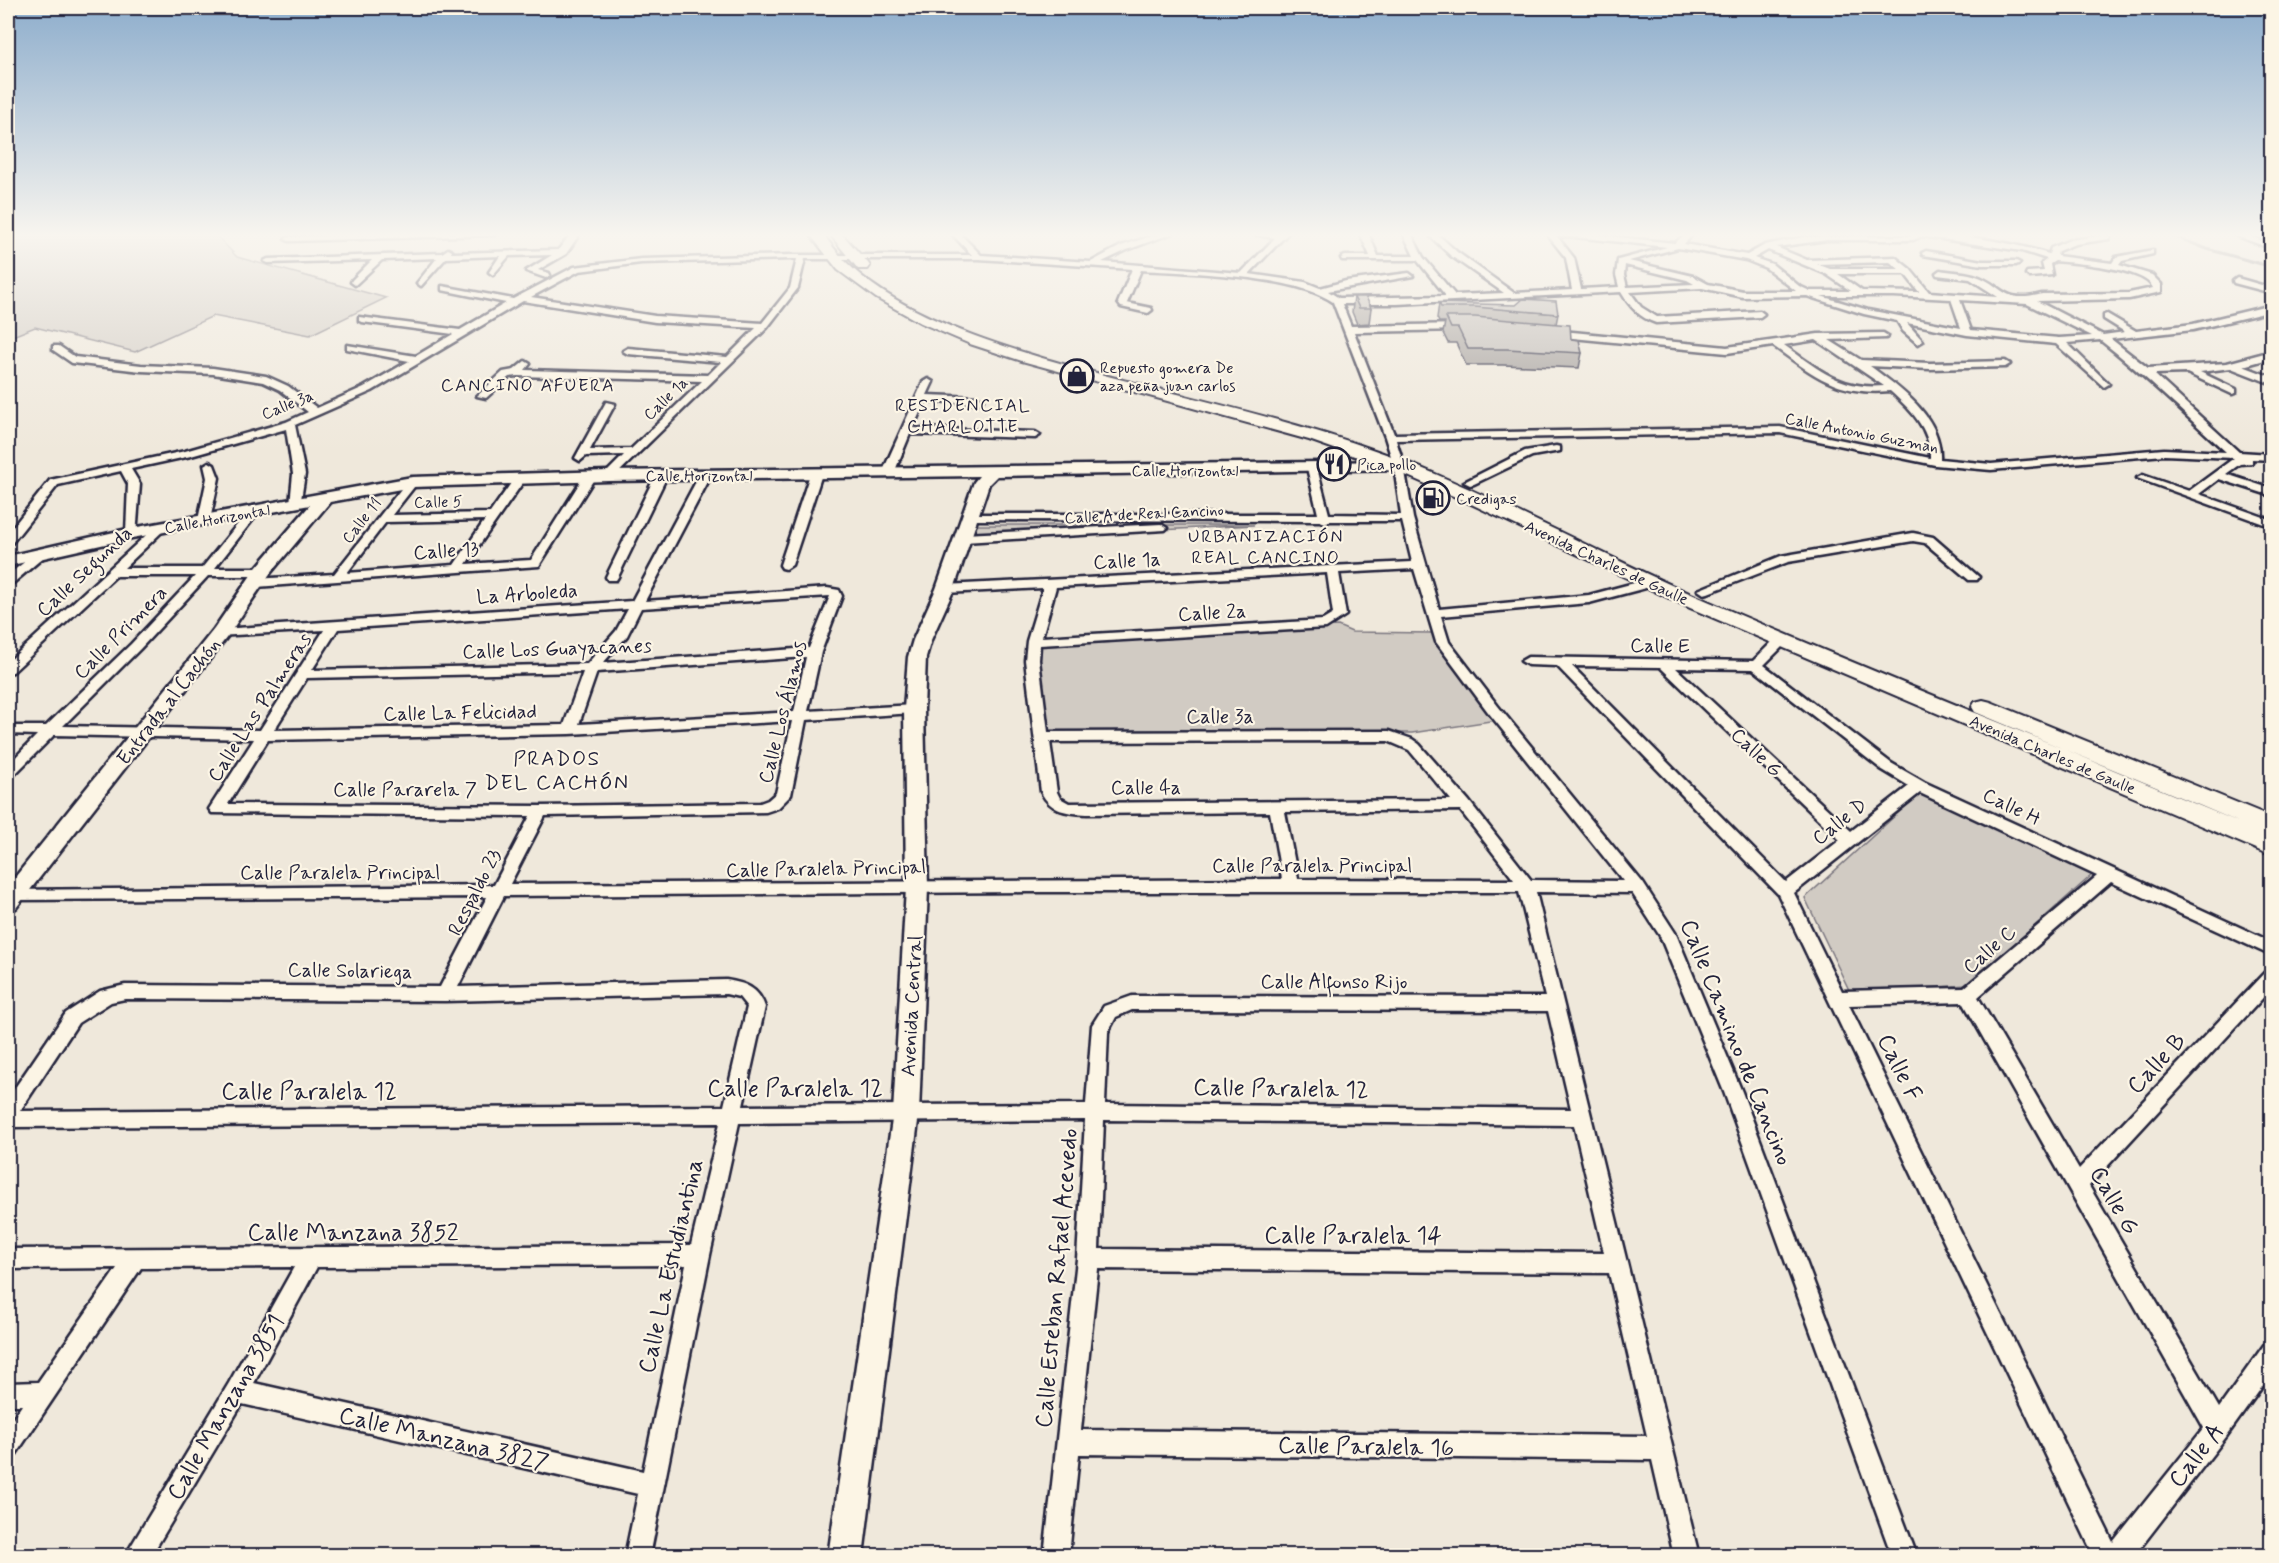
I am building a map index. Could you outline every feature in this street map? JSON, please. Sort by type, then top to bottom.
[{"type":"main road","name":"Avenida Charles de Gaulle","points":[[901,306],[988,344],[1342,446],[1395,451],[1653,582],[1782,640],[2271,848]]},
{"type":"main road","name":"Avenida Charles de Gaulle","points":[[926,306],[971,326],[1395,451],[1470,482],[1812,637],[2156,777],[2271,827]]},
{"type":"main road","name":"Calle Horizontal","points":[[8,561],[132,533],[412,482],[609,476],[1312,468],[1395,451]]},
{"type":"main road","name":"Avenida Central","points":[[845,1556],[906,1113],[917,888],[914,709],[917,657],[968,528],[982,482],[994,471]]},
{"type":"main road","name":"Entrada al Cachón","points":[[11,898],[221,633],[259,578],[325,498]]},
{"type":"main road","points":[[1782,640],[1814,647],[1820,645],[1812,637]]},
{"type":"main road","points":[[1832,660],[1826,653],[1831,652],[1856,661],[1872,661]]},
{"type":"street","name":"Calle 3a","points":[[8,540],[54,482],[187,454],[290,424],[368,389],[415,359],[509,306]]},
{"type":"street","points":[[562,306],[656,319],[764,326]]},
{"type":"street","name":"Calle 1a","points":[[609,476],[764,326],[780,306]]},
{"type":"street","points":[[1129,306],[1148,310]]},
{"type":"street","name":"Calle Camino de Cancino","points":[[1340,306],[1395,451],[1407,518],[1443,642],[1493,709],[1636,887],[1668,934],[1733,1092],[1905,1556]]},
{"type":"street","points":[[1637,306],[1648,318],[1656,320],[1760,314]]},
{"type":"street","points":[[1846,306],[1967,332],[2058,341],[2193,327],[2271,309]]},
{"type":"street","points":[[1958,306],[1967,332]]},
{"type":"street","points":[[2039,306],[2103,338],[2146,371],[2170,396],[2236,455]]},
{"type":"street","points":[[2107,317],[2133,333]]},
{"type":"street","points":[[362,319],[462,333]]},
{"type":"street","points":[[1901,319],[1906,329],[1918,341]]},
{"type":"street","points":[[1348,329],[1472,327]]},
{"type":"street","points":[[1537,332],[1727,350],[1818,337],[1883,336]]},
{"type":"street","points":[[1818,337],[1861,363],[1910,404],[1924,422],[1935,442],[1935,462]]},
{"type":"street","points":[[2058,341],[2104,384]]},
{"type":"street","points":[[1775,343],[1833,383],[1860,390],[1891,388]]},
{"type":"street","points":[[350,347],[415,359]]},
{"type":"street","points":[[56,348],[72,360],[141,368],[213,371],[266,379],[284,388],[315,412]]},
{"type":"street","points":[[628,351],[729,360]]},
{"type":"street","points":[[2146,371],[2188,370],[2231,365],[2271,354]]},
{"type":"street","points":[[1861,363],[1930,366],[2005,364]]},
{"type":"street","points":[[517,373],[525,364]]},
{"type":"street","points":[[2231,365],[2271,381]]},
{"type":"street","points":[[2188,370],[2232,391]]},
{"type":"street","points":[[482,396],[506,374],[517,373],[710,378]]},
{"type":"street","points":[[888,473],[928,382]]},
{"type":"street","points":[[921,398],[978,400]]},
{"type":"street","points":[[610,404],[581,456],[632,452]]},
{"type":"street","points":[[290,424],[299,474],[296,504]]},
{"type":"street","name":"Calle Antonio Guzman","points":[[1395,451],[1780,430],[1935,462],[1991,467],[2164,452],[2271,457]]},
{"type":"street","points":[[906,431],[1035,435]]},
{"type":"street","points":[[1470,482],[1529,453],[1556,449]]},
{"type":"street","points":[[2190,495],[2236,461],[2255,462],[2271,467]]},
{"type":"street","points":[[204,520],[213,478],[209,465]]},
{"type":"street","points":[[124,467],[134,484],[132,533]]},
{"type":"street","points":[[1312,468],[1325,520]]},
{"type":"street","points":[[786,565],[816,474]]},
{"type":"street","points":[[2218,475],[2271,493]]},
{"type":"street","points":[[612,577],[661,476]]},
{"type":"street","points":[[570,729],[591,668],[622,633],[705,476]]},
{"type":"street","name":"Calle 13","points":[[111,572],[205,573],[259,578],[337,578],[535,563],[590,477]]},
{"type":"street","points":[[457,569],[520,478]]},
{"type":"street","points":[[2143,478],[2271,524]]},
{"type":"street","name":"Calle 11","points":[[337,578],[412,482]]},
{"type":"street","name":"Calle Primera","points":[[8,772],[175,607],[227,548],[253,512]]},
{"type":"street","name":"Calle 5","points":[[383,519],[494,516]]},
{"type":"street","points":[[968,528],[1407,518]]},
{"type":"street","name":"Calle A de Real Cancino","points":[[968,528],[1325,520]]},
{"type":"street","name":"Calle Segunda","points":[[8,669],[160,528]]},
{"type":"street","points":[[1704,590],[1785,559],[1913,537],[1929,540],[1973,576]]},
{"type":"street","points":[[8,581],[41,553]]},
{"type":"street","name":"Calle 1a","points":[[945,589],[1419,565]]},
{"type":"street","name":"Calle 2a","points":[[1034,640],[1326,624],[1340,615],[1332,568]]},
{"type":"street","points":[[1433,613],[1589,599],[1653,582]]},
{"type":"street","name":"Calle 4a","points":[[1051,583],[1034,640],[1032,660],[1049,792],[1052,801],[1059,806],[1087,809],[1464,805]]},
{"type":"street","name":"La Arboleda","points":[[221,633],[835,592]]},
{"type":"street","name":"Calle Los Álamos","points":[[773,804],[783,795],[814,652],[836,596],[835,592]]},
{"type":"street","name":"Calle Las Palmeras","points":[[217,809],[334,625]]},
{"type":"street","points":[[1756,665],[1782,640]]},
{"type":"street","name":"Calle Los Guayacanes","points":[[302,674],[591,668],[814,652]]},
{"type":"street","name":"Calle E","points":[[1528,661],[1756,665]]},
{"type":"street","name":"Calle F","points":[[1561,662],[1785,891],[2107,1556]]},
{"type":"street","name":"Calle G","points":[[1665,665],[1849,839]]},
{"type":"street","name":"Calle H","points":[[1756,665],[1886,766],[1919,786],[2271,951]]},
{"type":"street","name":"Calle La Felicidad","points":[[8,730],[263,735],[570,729],[914,709]]},
{"type":"street","name":"Calle 3a","points":[[1041,737],[1378,734],[1399,738],[1414,747],[1464,805]]},
{"type":"street","name":"Calle D","points":[[1785,891],[1919,786]]},
{"type":"street","name":"Calle Pararela 7","points":[[217,809],[540,811],[761,808],[773,804]]},
{"type":"street","points":[[1464,805],[1526,886],[1687,1556]]},
{"type":"street","points":[[1277,808],[1291,886]]},
{"type":"street","name":"Respaldo 23","points":[[445,994],[540,811]]},
{"type":"street","name":"Calle C","points":[[1838,999],[1968,995],[2110,874]]},
{"type":"street","name":"Calle Paralela Principal","points":[[11,898],[917,888],[1636,887]]},
{"type":"street","name":"Calle B","points":[[2077,1185],[2271,976]]},
{"type":"street","name":"Calle Solariega","points":[[8,1113],[72,1018],[106,996],[126,992],[144,990],[445,994],[726,987],[748,992]]},
{"type":"street","name":"Calle La Estudiantina","points":[[637,1556],[699,1256],[756,1007],[754,998],[748,992]]},
{"type":"street","name":"Calle G","points":[[1968,995],[2217,1429]]},
{"type":"street","name":"Calle Alfonso Rijo","points":[[1113,1008],[1132,1003],[1556,1004]]},
{"type":"street","name":"Calle Esteban Rafael Acevedo","points":[[1056,1556],[1088,1259],[1097,1112],[1099,1032],[1103,1017],[1113,1008]]},
{"type":"street","name":"Calle Paralela 12","points":[[8,1119],[1097,1112],[1582,1117]]},
{"type":"street","name":"Calle Manzana 3852","points":[[8,1259],[699,1256]]},
{"type":"street","name":"Calle Manzana 3851","points":[[137,1556],[237,1391],[311,1257]]},
{"type":"street","points":[[8,1446],[136,1258]]},
{"type":"street","name":"Calle Paralela 14","points":[[1088,1259],[1617,1263]]},
{"type":"street","name":"Calle A","points":[[2118,1556],[2217,1429],[2271,1353]]},
{"type":"street","name":"Calle Manzana 3827","points":[[237,1391],[650,1485]]},
{"type":"street","points":[[8,1394],[44,1393]]},
{"type":"street","name":"Calle Paralela 16","points":[[1070,1442],[1662,1448]]},
{"type":"shaded area","points":[[8,306],[370,306],[310,335],[213,316],[135,352],[35,327],[8,338]]},
{"type":"shaded area","points":[[977,525],[1254,525],[970,540]]},
{"type":"shaded area","points":[[1338,626],[1352,632],[1432,633],[1497,720],[1412,733],[1046,733],[1034,658],[1039,640]]},
{"type":"shaded area","points":[[1920,793],[2092,875],[1968,985],[1850,992],[1805,898]]},
{"type":"building","points":[[1358,306],[1370,306],[1371,308],[1359,308]]},
{"type":"building","points":[[1557,306],[1558,314],[1475,307],[1441,307]]},
{"type":"building","points":[[1446,317],[1475,317],[1570,325],[1571,339],[1579,340],[1582,353],[1468,349],[1458,328],[1451,328]]},
{"type":"place","name":"Repuesto gomera De aza peña juan carlos","points":[[1077,376]]},
{"type":"place","name":"Pica pollo","points":[[1334,464]]},
{"type":"place","name":"Credigas","points":[[1433,498]]},
{"type":"district","name":"CANCINO AFUERA","points":[[528,385]]},
{"type":"district","name":"RESIDENCIAL CHARLOTTE","points":[[963,415]]},
{"type":"district","name":"URBANIZACIÓN REAL CANCINO","points":[[1266,546]]},
{"type":"district","name":"PRADOS DEL CACHÓN","points":[[557,770]]}]
